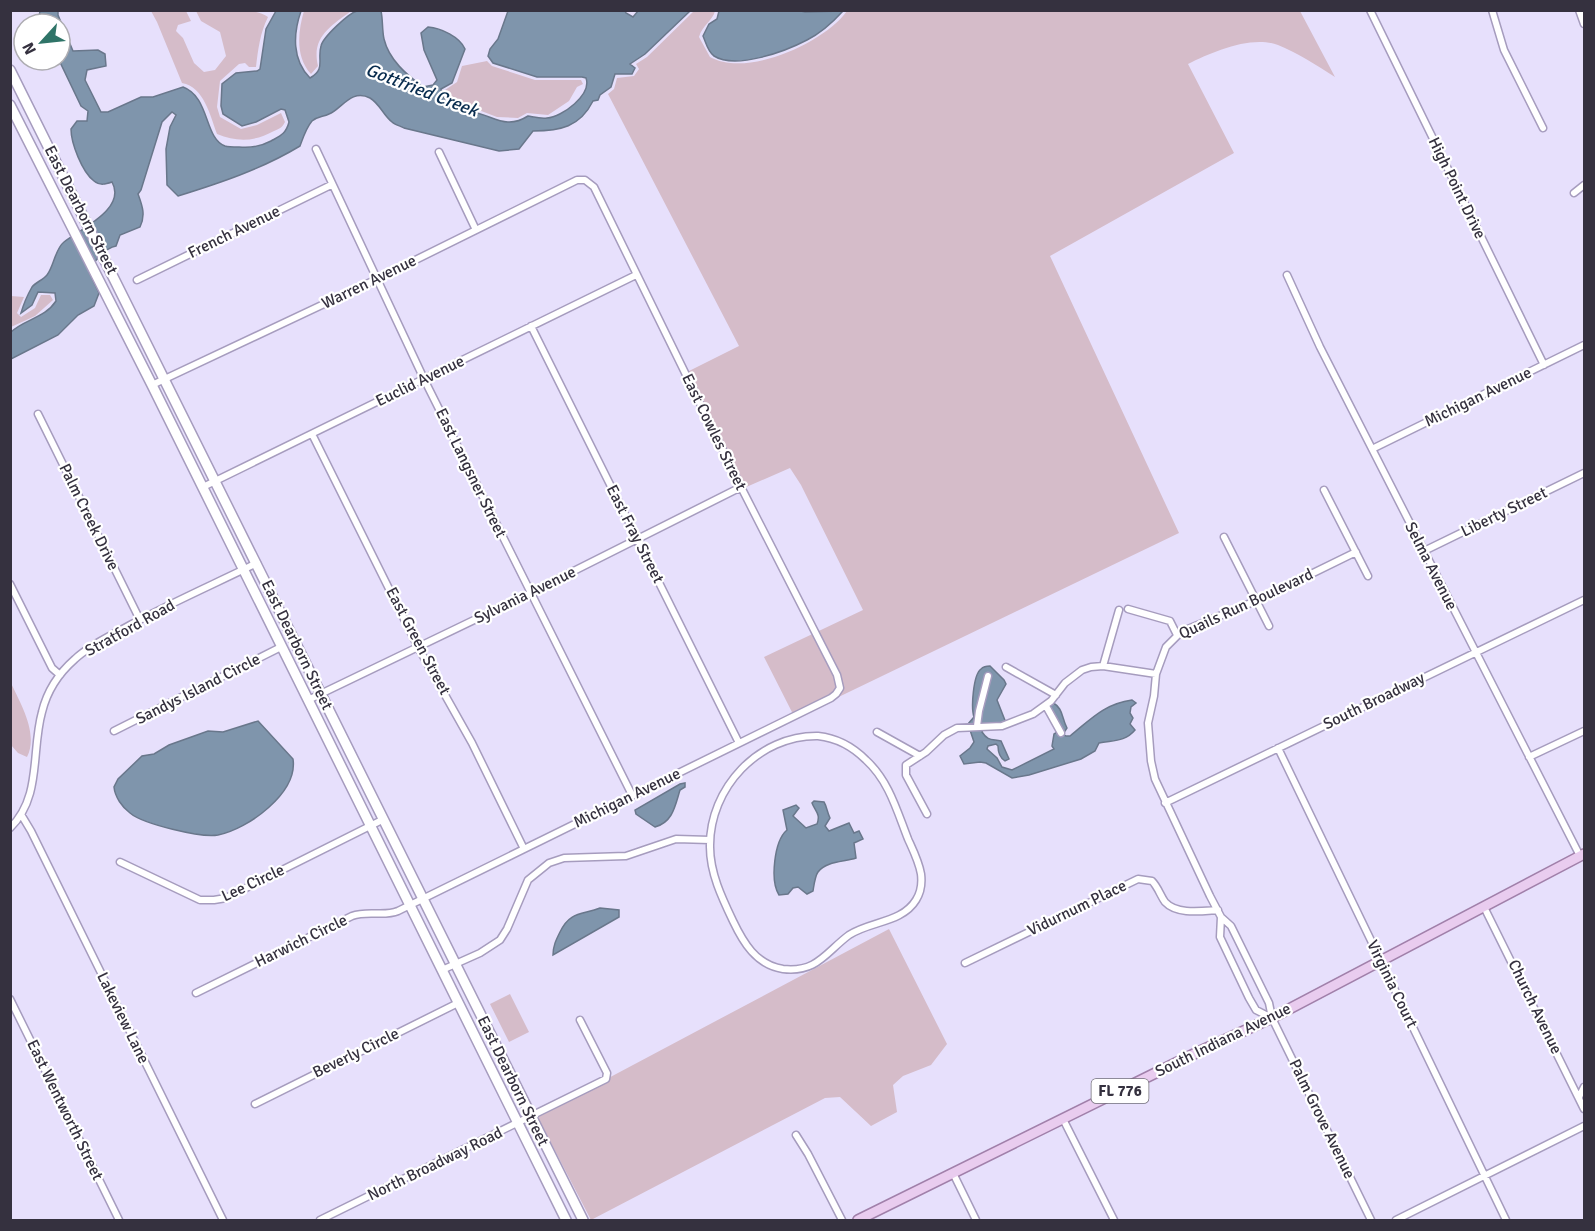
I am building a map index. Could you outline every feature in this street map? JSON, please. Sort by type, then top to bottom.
[{"type":"main road","name":"East Dearborn Street","points":[[10,70],[166,379],[583,1221]]},
{"type":"main road","name":"East Dearborn Street","points":[[10,105],[203,487],[566,1221]]},
{"type":"main road","name":"South Indiana Avenue","points":[[858,1221],[1272,1018],[1582,855]]},
{"type":"street","name":"High Point Drive","points":[[1370,10],[1544,365]]},
{"type":"street","points":[[1492,10],[1504,50],[1543,128]]},
{"type":"street","points":[[1578,10],[1584,24]]},
{"type":"street","name":"East Langsner Street","points":[[316,149],[424,379],[632,795]]},
{"type":"street","points":[[439,152],[476,230]]},
{"type":"street","name":"Warren Avenue","points":[[152,385],[377,279],[577,180],[585,180]]},
{"type":"street","name":"East Cowles Street","points":[[585,180],[594,187],[741,487],[837,675],[840,688]]},
{"type":"street","name":"French Avenue","points":[[137,280],[331,185]]},
{"type":"street","points":[[1574,192],[1584,185]]},
{"type":"street","name":"Euclid Avenue","points":[[203,487],[636,275]]},
{"type":"street","name":"Selma Avenue","points":[[1287,275],[1320,347],[1476,654],[1582,855]]},
{"type":"street","name":"East Fray Street","points":[[531,326],[739,743]]},
{"type":"street","name":"Michigan Avenue","points":[[1372,449],[1584,345]]},
{"type":"street","name":"Palm Creek Drive","points":[[38,414],[140,620]]},
{"type":"street","name":"East Green Street","points":[[312,434],[418,647],[468,735],[524,849]]},
{"type":"street","name":"Liberty Street","points":[[1424,551],[1584,473]]},
{"type":"street","name":"Sylvania Avenue","points":[[308,700],[530,593],[741,487]]},
{"type":"street","points":[[1324,490],[1368,576]]},
{"type":"street","points":[[1224,537],[1269,626]]},
{"type":"street","name":"Quails Run Boulevard","points":[[1272,1018],[1269,1003],[1236,935],[1219,913],[1155,779],[1148,732],[1156,674],[1166,646],[1178,634],[1356,552]]},
{"type":"street","name":"Stratford Road","points":[[10,828],[22,816],[33,782],[42,711],[53,684],[60,675],[86,650],[140,620],[257,563]]},
{"type":"street","points":[[10,584],[52,668],[60,675]]},
{"type":"street","name":"South Broadway","points":[[1165,804],[1584,600]]},
{"type":"street","points":[[1128,609],[1170,621],[1178,634]]},
{"type":"street","points":[[1103,666],[1119,610]]},
{"type":"street","name":"Sandys Island Circle","points":[[114,731],[281,647]]},
{"type":"street","points":[[927,814],[906,775],[906,765],[921,756],[949,732],[964,727],[1010,724],[1033,714],[1046,706],[1073,675],[1091,667],[1103,666],[1156,674]]},
{"type":"street","points":[[1006,667],[1056,695]]},
{"type":"street","points":[[977,726],[988,676]]},
{"type":"street","name":"Michigan Avenue","points":[[410,905],[831,698],[840,688]]},
{"type":"street","points":[[1046,706],[1061,733]]},
{"type":"street","points":[[1529,758],[1584,731]]},
{"type":"street","points":[[877,732],[921,756]]},
{"type":"street","points":[[810,735],[824,736],[856,751],[884,782],[919,868],[921,885],[916,899],[904,912],[896,917],[862,928],[846,938],[821,960],[800,968],[774,967],[755,956],[740,936],[714,876],[710,840],[715,817],[726,789],[751,759],[771,746],[788,739],[810,735]]},
{"type":"street","name":"Virginia Court","points":[[1278,748],[1506,1221]]},
{"type":"street","name":"Lakeview Lane","points":[[22,816],[37,842],[223,1221]]},
{"type":"street","name":"Lee Circle","points":[[120,862],[197,899],[214,900],[226,898],[384,819]]},
{"type":"street","points":[[442,970],[480,954],[500,940],[528,880],[549,863],[564,858],[626,856],[676,839],[710,840]]},
{"type":"street","name":"Vidurnum Place","points":[[964,963],[1138,879],[1154,883],[1165,901],[1174,908],[1219,913]]},
{"type":"street","name":"Harwich Circle","points":[[196,993],[352,916],[367,912],[391,914],[410,905]]},
{"type":"street","name":"Church Avenue","points":[[1484,907],[1584,1108]]},
{"type":"street","name":"Quails Run Boulevard","points":[[1219,913],[1220,937],[1249,998],[1256,1010],[1272,1018]]},
{"type":"street","name":"East Wentworth Street","points":[[10,999],[119,1221]]},
{"type":"street","name":"Beverly Circle","points":[[255,1104],[458,1003]]},
{"type":"street","name":"Palm Grove Avenue","points":[[1272,1018],[1371,1221]]},
{"type":"street","name":"North Broadway Road","points":[[320,1221],[606,1079],[607,1073],[580,1020]]},
{"type":"street","points":[[1579,1097],[1584,1087]]},
{"type":"street","points":[[1063,1119],[1113,1221]]},
{"type":"street","points":[[1396,1221],[1584,1126]]},
{"type":"street","points":[[796,1135],[842,1221]]},
{"type":"street","points":[[953,1173],[976,1221]]},
{"type":"shaded area","points":[[244,10],[268,17],[261,35],[256,67],[249,67],[245,63],[239,64],[220,81],[217,107],[220,117],[241,129],[257,125],[281,113],[285,122],[283,126],[267,135],[252,139],[232,138],[217,134],[201,96],[196,90],[182,83],[151,11],[186,11],[191,21],[178,25],[176,31],[183,38],[194,63],[204,72],[215,70],[226,56],[220,32],[201,21],[196,11]]},
{"type":"shaded area","points":[[695,10],[715,11],[699,37],[710,57],[726,62],[744,63],[784,54],[803,45],[821,35],[847,11],[1300,11],[1335,77],[1293,52],[1267,42],[1232,46],[1188,64],[1234,153],[1050,256],[1179,533],[795,718],[764,657],[863,610],[801,485],[790,468],[744,488],[687,372],[739,346],[608,94],[614,89],[617,78],[634,76],[639,69],[636,64],[647,57]]},
{"type":"shaded area","points":[[304,11],[351,11],[324,33],[317,47],[318,66],[311,74],[302,60],[299,44]]},
{"type":"shaded area","points":[[487,61],[492,66],[535,80],[581,80],[583,84],[577,87],[569,101],[548,115],[527,113],[518,118],[497,117],[476,109],[466,108],[450,100],[445,90],[457,82],[462,66]]},
{"type":"shaded area","points":[[41,295],[50,295],[53,300],[35,316],[11,327],[11,296],[24,297],[17,313],[21,317],[35,308]]},
{"type":"shaded area","points":[[10,681],[30,728],[30,748],[27,757],[18,753],[11,745]]},
{"type":"shaded area","points":[[889,929],[947,1044],[931,1065],[903,1076],[893,1085],[897,1112],[871,1126],[840,1097],[825,1098],[591,1220],[537,1116]]},
{"type":"shaded area","points":[[510,994],[529,1032],[509,1042],[490,1004]]},
{"type":"water","name":"Gottfried Creek","points":[[366,10],[381,11],[386,47],[405,72],[423,87],[433,85],[437,80],[424,50],[421,33],[428,27],[439,29],[455,37],[463,45],[465,49],[452,83],[441,89],[446,103],[455,109],[506,122],[513,122],[528,116],[553,117],[568,109],[580,98],[587,85],[586,78],[537,77],[493,63],[488,56],[490,49],[498,39],[508,11],[625,11],[633,17],[638,11],[690,11],[645,54],[630,64],[635,68],[632,74],[615,74],[611,87],[600,95],[598,100],[593,101],[582,117],[568,126],[533,131],[519,149],[499,151],[404,128],[392,122],[370,98],[357,96],[333,112],[312,121],[300,146],[286,154],[240,175],[178,196],[167,185],[166,149],[170,127],[176,115],[172,112],[162,122],[138,194],[143,214],[140,227],[120,235],[116,246],[100,256],[89,272],[99,293],[94,306],[78,315],[58,335],[11,359],[11,332],[41,315],[56,301],[55,293],[38,292],[32,305],[21,313],[32,287],[47,275],[61,245],[100,217],[113,201],[115,192],[112,182],[96,183],[85,171],[78,157],[71,129],[77,121],[87,121],[88,111],[81,106],[65,72],[72,72],[72,49],[73,51],[98,50],[105,54],[106,66],[87,70],[85,80],[101,112],[108,112],[141,97],[153,97],[183,87],[198,99],[218,142],[226,146],[263,145],[282,134],[286,129],[289,122],[285,110],[281,109],[256,122],[242,126],[223,114],[222,84],[236,73],[260,69],[266,29],[276,11],[301,11],[296,29],[297,55],[310,78],[318,71],[321,46],[326,37],[348,16],[357,11]]},
{"type":"water","points":[[719,11],[843,11],[807,40],[774,54],[748,60],[723,60],[714,56],[703,36],[709,24],[717,19]]},
{"type":"water","points":[[990,666],[1006,684],[997,700],[1006,723],[984,727],[982,732],[992,740],[1001,741],[1009,759],[1005,761],[1001,758],[996,744],[988,746],[987,749],[997,758],[1002,767],[1012,770],[1054,749],[1052,746],[1054,734],[1059,731],[1046,709],[1052,702],[1059,707],[1062,714],[1067,728],[1063,734],[1066,736],[1070,736],[1091,718],[1113,705],[1132,700],[1136,703],[1131,707],[1130,713],[1133,718],[1130,724],[1135,730],[1123,739],[1099,743],[1095,751],[1081,759],[1029,775],[1012,778],[986,763],[964,764],[960,756],[974,742],[968,724],[974,717],[974,684],[978,672]]},
{"type":"water","points":[[258,721],[293,759],[292,772],[288,784],[269,808],[243,825],[218,835],[186,832],[147,822],[127,811],[117,798],[114,787],[118,779],[142,756],[154,754],[169,745],[208,731],[223,732]]},
{"type":"water","points":[[685,783],[670,817],[661,825],[655,827],[636,814],[635,810]]},
{"type":"water","points":[[814,801],[825,804],[830,818],[825,826],[829,831],[849,823],[854,833],[859,831],[863,839],[854,843],[856,858],[821,868],[816,876],[813,891],[807,894],[798,887],[793,888],[788,894],[779,895],[774,871],[776,852],[787,830],[783,810],[796,805],[799,808],[793,816],[806,828],[817,824],[818,821],[818,815],[812,803]]},
{"type":"water","points":[[600,908],[619,910],[619,917],[553,955],[556,940],[568,920]]}]
